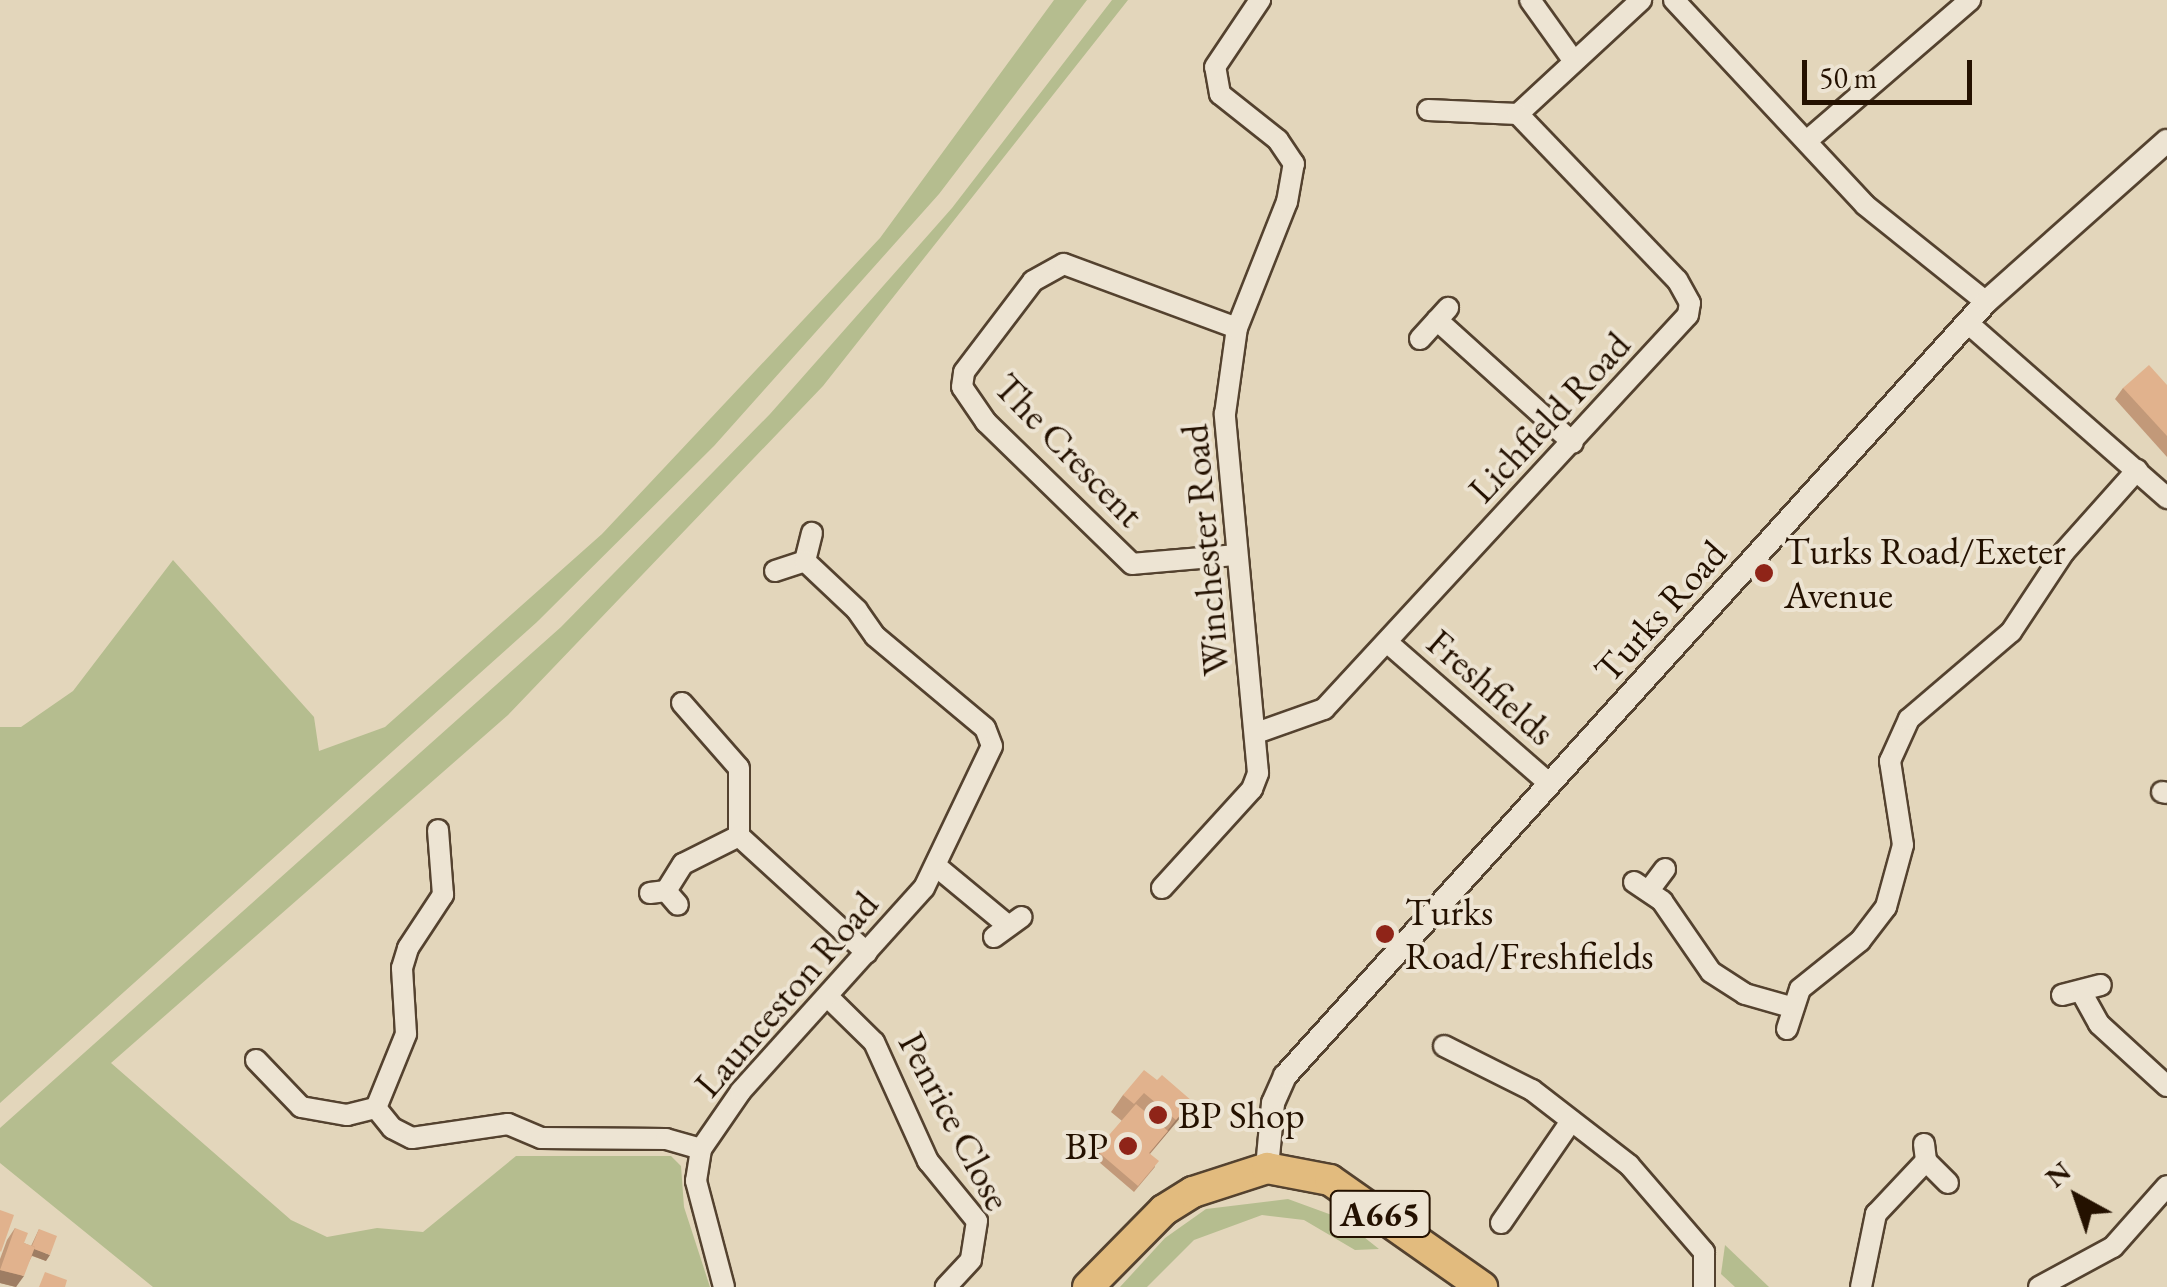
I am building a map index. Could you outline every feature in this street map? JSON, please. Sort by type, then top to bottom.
[{"type":"main road","name":"A665","points":[[1088,1287],[1164,1210],[1193,1192],[1267,1168],[1330,1180],[1482,1287]]},
{"type":"street","name":"Winchester Road","points":[[1162,888],[1252,790],[1259,732],[1224,448],[1237,328],[1294,180],[1288,150],[1230,104],[1215,81],[1220,54],[1260,0]]},
{"type":"street","points":[[1530,0],[1573,60]]},
{"type":"street","points":[[1428,110],[1518,114],[1641,0]]},
{"type":"street","points":[[1674,0],[1809,139],[1865,205],[1986,302]]},
{"type":"street","points":[[1809,139],[1970,0]]},
{"type":"street","name":"Lichfield Road","points":[[1259,732],[1324,709],[1679,328],[1690,303],[1676,280],[1518,114]]},
{"type":"street","name":"Turks Road","points":[[1267,1168],[1272,1102],[1285,1076],[1986,302],[2167,141]]},
{"type":"street","name":"The Crescent","points":[[1236,554],[1132,564],[986,422],[962,387],[964,372],[1033,281],[1064,264],[1237,328]]},
{"type":"street","points":[[1420,339],[1442,314],[1573,443]]},
{"type":"street","points":[[1968,324],[2167,498]]},
{"type":"street","points":[[1787,1029],[1790,1007],[1813,976],[1860,941],[1886,907],[1903,845],[1890,761],[1909,719],[2011,632],[2064,552],[2137,470]]},
{"type":"street","points":[[776,571],[804,561],[812,534]]},
{"type":"street","name":"Launceston Road","points":[[724,1287],[696,1181],[702,1149],[741,1091],[867,954],[936,866],[972,780],[991,754],[990,738],[875,636],[858,610],[804,561]]},
{"type":"street","name":"Freshfields","points":[[1386,642],[1550,784]]},
{"type":"street","points":[[682,703],[698,735],[739,768],[738,836],[867,954]]},
{"type":"street","points":[[376,1108],[406,1034],[402,968],[408,948],[443,894],[453,866],[438,830]]},
{"type":"street","points":[[665,896],[684,864],[738,836]]},
{"type":"street","points":[[936,866],[1007,926]]},
{"type":"street","points":[[1665,869],[1642,886],[1711,972],[1745,994],[1790,1007]]},
{"type":"street","points":[[2082,991],[2099,1024],[2167,1086]]},
{"type":"street","name":"Penrice Close","points":[[828,997],[874,1042],[928,1161],[978,1222],[971,1260],[947,1286],[931,1270]]},
{"type":"street","points":[[1444,1046],[1478,1050],[1630,1165],[1693,1234],[1704,1252],[1704,1287]]},
{"type":"street","points":[[269,1065],[301,1107],[347,1114],[376,1108]]},
{"type":"street","points":[[376,1108],[392,1128],[412,1138],[508,1124],[541,1138],[666,1139],[702,1149]]},
{"type":"street","points":[[1502,1223],[1514,1191],[1571,1121]]},
{"type":"street","points":[[1861,1287],[1876,1214],[1925,1153],[1948,1184]]},
{"type":"street","points":[[2039,1287],[2113,1247],[2167,1186]]},
{"type":"green space","points":[[1054,0],[1087,0],[939,194],[714,446],[537,622],[0,1103],[0,727],[21,727],[73,691],[173,560],[314,717],[319,751],[385,727],[602,534],[880,238]]},
{"type":"green space","points":[[1112,0],[1128,0],[823,386],[508,715],[111,1063],[291,1220],[327,1237],[377,1228],[423,1232],[516,1156],[671,1156],[681,1166],[684,1207],[710,1287],[153,1287],[0,1163],[0,1128],[561,627],[770,414],[952,208]]},
{"type":"green space","points":[[1288,1199],[1340,1218],[1379,1249],[1355,1250],[1304,1220],[1262,1215],[1194,1240],[1147,1287],[1120,1287],[1165,1238],[1206,1209]]},
{"type":"green space","points":[[1725,1245],[1769,1287],[1735,1287],[1721,1274]]},
{"type":"building","points":[[2149,365],[2167,385],[2167,436],[2123,388]]},
{"type":"building","points":[[1144,1070],[1157,1080],[1162,1075],[1192,1101],[1176,1120],[1144,1093],[1134,1104],[1123,1095]]},
{"type":"building","name":"BP","points":[[1136,1104],[1168,1131],[1149,1153],[1159,1161],[1138,1186],[1096,1150]]},
{"type":"building","points":[[0,1210],[14,1215],[1,1252],[0,1251]]},
{"type":"building","points":[[15,1228],[28,1233],[24,1243],[35,1247],[24,1276],[0,1270]]},
{"type":"building","points":[[39,1229],[57,1236],[50,1255],[32,1246]]},
{"type":"building","points":[[45,1272],[67,1280],[65,1287],[39,1287]]},
{"type":"place","name":"Turks Road/Exeter Avenue","points":[[1764,573]]},
{"type":"place","name":"Turks Road/Freshfields","points":[[1385,934]]},
{"type":"place","name":"BP Shop","points":[[1158,1115]]},
{"type":"place","name":"BP","points":[[1128,1146]]}]
